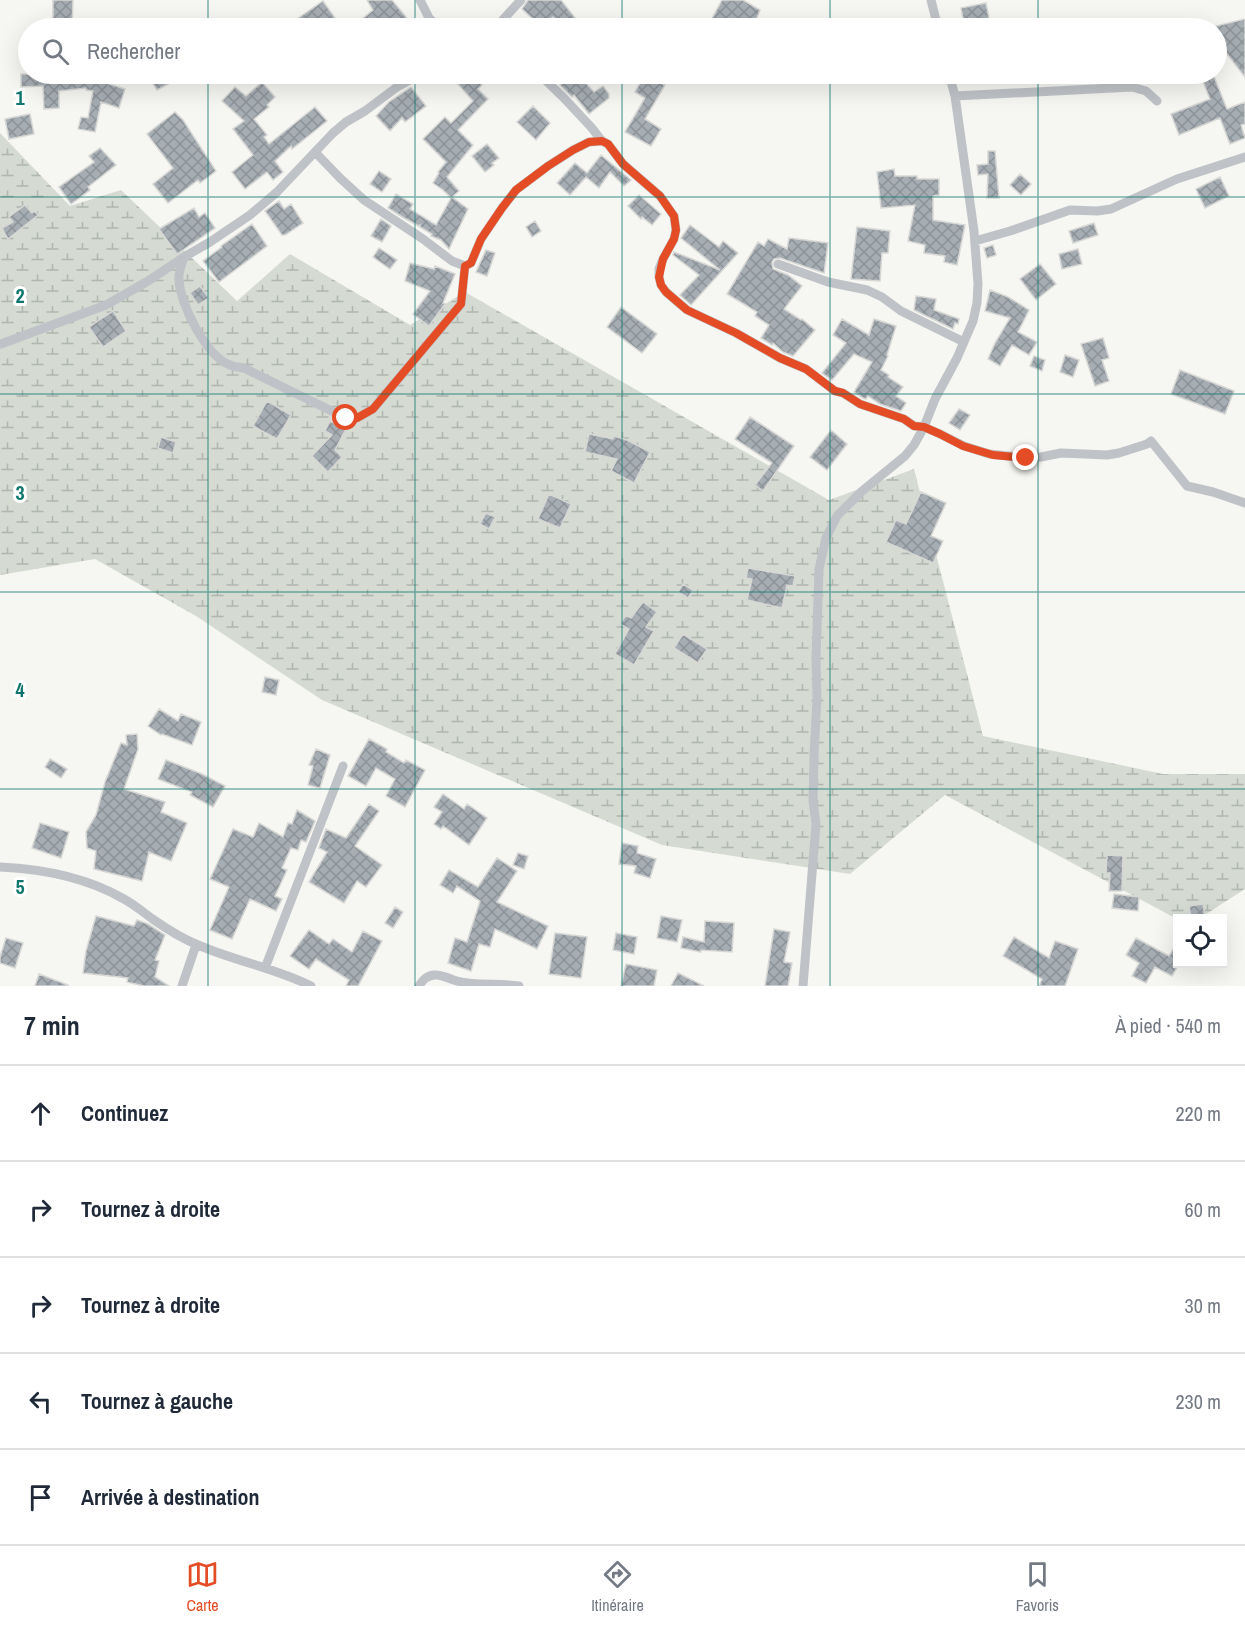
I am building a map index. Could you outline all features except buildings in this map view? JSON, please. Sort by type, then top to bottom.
[{"type":"street","points":[[420,0],[429,18]]},
{"type":"street","points":[[504,18],[521,0]]},
{"type":"street","points":[[931,0],[936,18]]},
{"type":"street","points":[[1,344],[105,305],[210,242],[250,215],[278,192],[346,122],[403,84]]},
{"type":"street","points":[[549,84],[602,141],[608,144],[623,164],[660,196],[674,216],[676,230],[674,239],[663,259],[659,277],[666,292],[687,310],[806,369],[835,391],[843,393],[860,404],[904,419],[914,426],[924,427],[963,446],[989,454],[1026,458],[1061,453],[1107,455],[1151,441],[1187,486],[1245,503]]},
{"type":"street","points":[[803,986],[810,880],[816,833],[813,801],[819,569],[826,538],[837,516],[914,446],[964,342],[973,321],[977,303],[975,241],[952,84]]},
{"type":"street","points":[[955,96],[1132,87],[1146,91],[1157,101]]},
{"type":"street","points":[[315,152],[364,200],[452,261],[465,266],[471,263],[481,239],[516,190],[573,150],[589,142],[602,141]]},
{"type":"street","points":[[975,241],[1070,210],[1111,209],[1177,179],[1245,157]]},
{"type":"street","points":[[184,257],[179,279],[182,294],[196,329],[209,349],[229,365],[244,368],[346,418],[357,418],[373,409],[461,304],[465,266]]},
{"type":"street","points":[[778,264],[828,282],[867,290],[882,297],[901,311],[964,342]]},
{"type":"street","points":[[265,968],[343,766]]},
{"type":"street","points":[[0,867],[40,871],[87,882],[124,899],[196,945],[311,986]]},
{"type":"street","points":[[182,986],[196,945]]},
{"type":"street","points":[[419,986],[424,979],[431,975],[438,975],[472,984],[519,986]]},
{"type":"green space","points":[[0,133],[70,206],[121,190],[237,301],[290,254],[410,325],[465,292],[829,500],[914,469],[983,736],[1163,774],[1245,774],[1245,889],[1206,914],[1173,914],[1173,917],[945,795],[850,874],[662,845],[322,700],[196,616],[95,559],[0,575]]},
{"type":"route","points":[[346,418],[357,418],[373,409],[461,304],[465,266],[471,263],[481,239],[516,190],[573,150],[589,142],[602,141],[608,144],[623,164],[660,196],[674,216],[676,230],[674,239],[663,259],[659,277],[666,292],[687,310],[806,369],[835,391],[843,393],[860,404],[904,419],[914,426],[924,427],[963,446],[993,455],[1026,458]]}]
